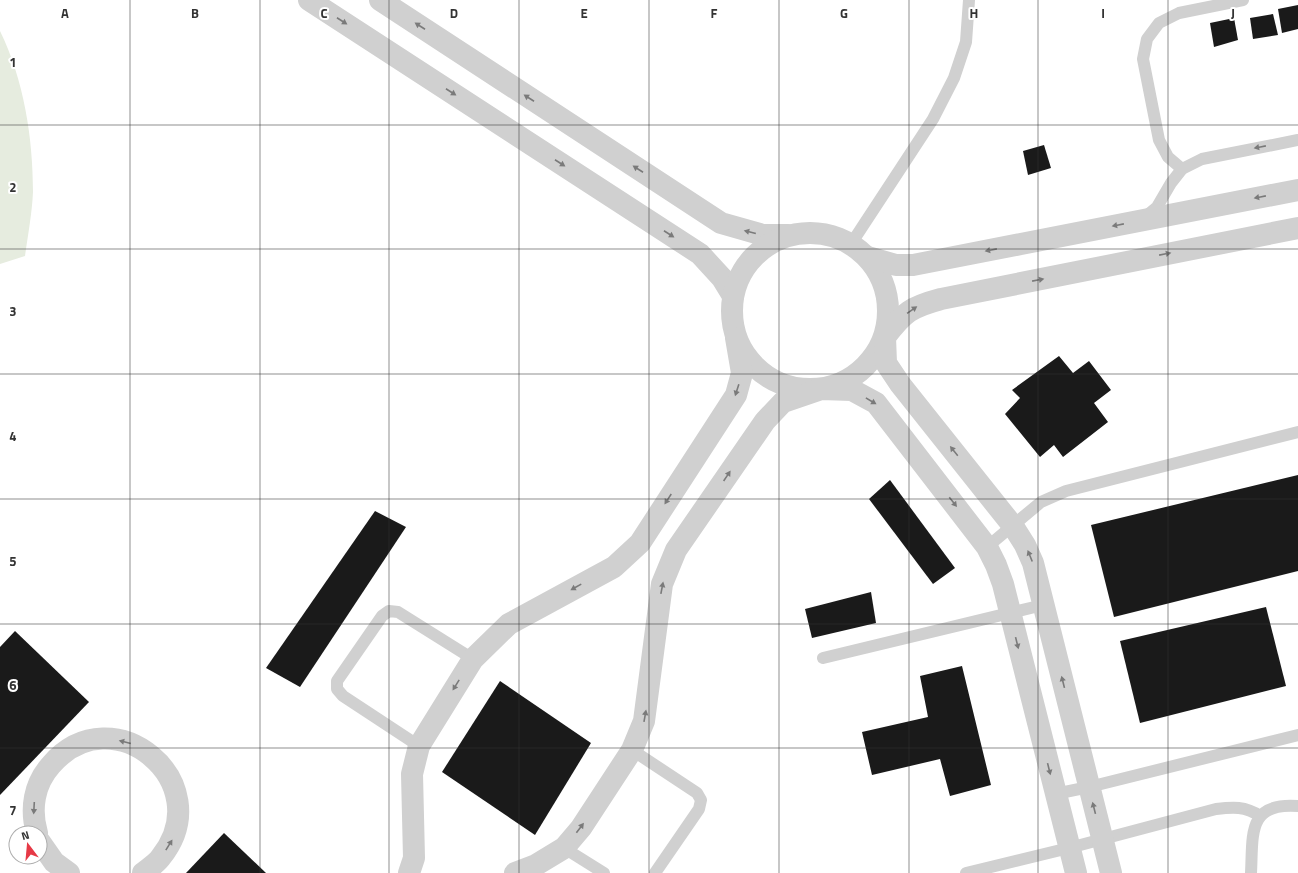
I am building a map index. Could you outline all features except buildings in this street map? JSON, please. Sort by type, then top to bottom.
[{"type":"street","points":[[309,0],[700,254],[722,278],[733,296]]},
{"type":"street","points":[[380,0],[721,223],[763,235],[789,235],[810,232],[831,235],[859,250],[896,265],[913,265],[1298,190]]},
{"type":"street","points":[[515,873],[536,865],[564,848],[581,828],[632,750],[644,721],[662,584],[676,550],[765,421],[783,402],[842,383],[860,372],[875,356],[885,337],[898,320],[917,306],[941,299],[1298,228]]},
{"type":"street","points":[[409,873],[414,858],[412,774],[418,746],[473,659],[509,624],[614,567],[640,543],[736,395],[742,374],[731,317],[733,296],[740,275],[752,258],[769,244],[789,235]]},
{"type":"street","points":[[859,250],[880,274],[888,295],[889,316],[885,337],[886,363],[900,384],[1014,526],[1025,544],[1033,563],[1111,873]]},
{"type":"street","points":[[736,338],[746,357],[760,372],[779,384],[800,389],[852,390],[876,403],[987,546],[996,564],[1010,614],[1076,873]]},
{"type":"street","points":[[35,825],[33,819],[35,796],[44,773],[59,755],[80,744],[104,739],[127,742],[149,752],[165,769],[176,791],[179,814],[173,838],[161,858],[143,873]]},
{"type":"street","points":[[48,856],[55,869]]},
{"type":"lane","points":[[859,250],[933,119],[954,78],[966,42],[969,0]]},
{"type":"lane","points":[[1182,169],[1168,157],[1159,140],[1143,58],[1147,39],[1160,22],[1179,13],[1243,0]]},
{"type":"lane","points":[[1140,221],[1157,207],[1171,183],[1182,169],[1202,159],[1298,140]]},
{"type":"lane","points":[[987,546],[1014,526],[1041,502],[1066,490],[1298,432]]},
{"type":"lane","points":[[823,658],[1043,605]]},
{"type":"lane","points":[[418,746],[343,696],[337,689],[337,681],[382,616],[389,611],[398,612],[473,659]]},
{"type":"lane","points":[[1055,794],[1089,787],[1298,735]]},
{"type":"lane","points":[[632,750],[697,793],[701,800],[698,809],[655,873]]},
{"type":"lane","points":[[1251,873],[1254,826],[1260,816],[1270,808],[1286,805],[1298,806]]},
{"type":"lane","points":[[966,873],[1102,840],[1216,809],[1236,807],[1250,809],[1260,816]]},
{"type":"lane","points":[[564,848],[604,873]]},
{"type":"shaded area","points":[[0,31],[15,69],[26,110],[33,172],[33,192],[25,256],[0,264]]}]
